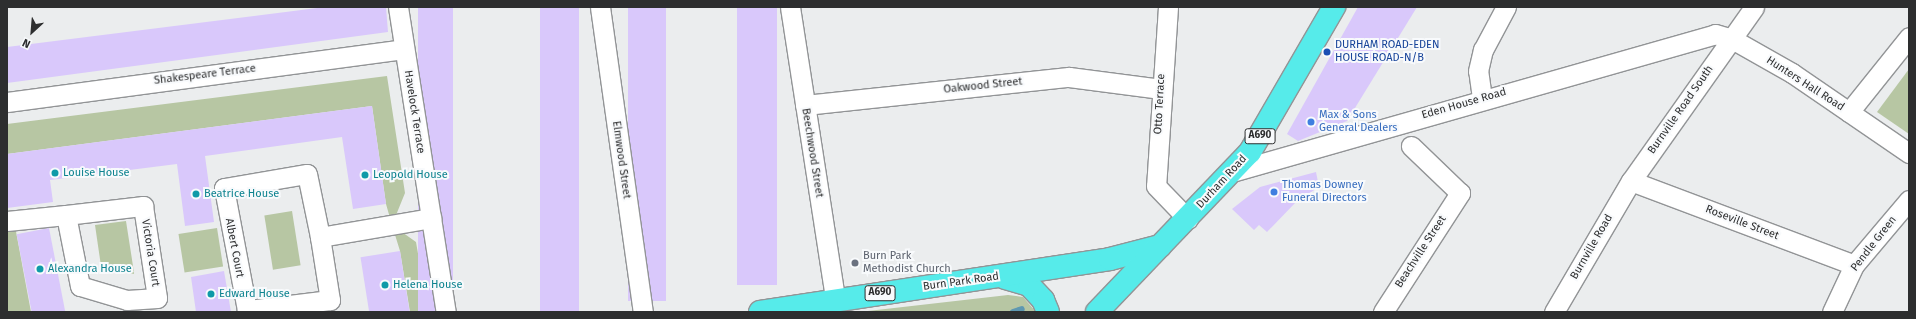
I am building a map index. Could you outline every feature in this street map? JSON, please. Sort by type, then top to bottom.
[{"type":"highway","name":"Durham Road","points":[[1160,246],[1235,171],[1266,128],[1334,7]]},
{"type":"highway","name":"Burn Park Road","points":[[760,312],[835,299],[999,278],[1110,259],[1160,246]]},
{"type":"highway","name":"A690","points":[[1097,312],[1160,246]]},
{"type":"highway","name":"A690","points":[[999,278],[1029,285],[1043,300],[1048,312]]},
{"type":"street","name":"Havelock Terrace","points":[[398,7],[403,49],[446,312]]},
{"type":"street","name":"Elmwood Street","points":[[600,7],[644,312]]},
{"type":"street","name":"Beechwood Street","points":[[790,7],[835,299]]},
{"type":"street","name":"Otto Terrace","points":[[1168,7],[1161,89],[1156,186],[1188,219]]},
{"type":"street","points":[[1482,98],[1478,71],[1483,50],[1506,7]]},
{"type":"street","name":"Burnville Road South","points":[[1631,181],[1754,7]]},
{"type":"street","name":"Hunters Hall Road","points":[[1694,38],[1715,34],[1732,38],[1792,73],[1909,153]]},
{"type":"street","points":[[1849,112],[1909,37]]},
{"type":"street","name":"Eden House Road","points":[[1235,171],[1482,98],[1694,38]]},
{"type":"street","name":"Shakespeare Terrace","points":[[7,102],[403,49]]},
{"type":"street","name":"Oakwood Street","points":[[805,105],[1069,77],[1161,89]]},
{"type":"street","name":"Beachville Street","points":[[1383,312],[1460,193],[1411,146]]},
{"type":"street","name":"Albert Court","points":[[307,174],[320,237],[330,300],[247,310],[224,188],[307,174]]},
{"type":"street","name":"Roseville Street","points":[[1631,181],[1854,265]]},
{"type":"street","name":"Burnville Road","points":[[1557,311],[1631,181]]},
{"type":"street","name":"Pendle Green","points":[[1832,312],[1854,265],[1909,200]]},
{"type":"street","name":"Victoria Court","points":[[7,221],[143,206],[157,298],[127,300],[80,286],[66,215]]},
{"type":"street","points":[[320,237],[431,218]]},
{"type":"green space","points":[[1909,69],[1909,134],[1877,112]]},
{"type":"green space","points":[[387,76],[405,193],[392,225],[386,204],[372,106],[7,154],[7,124]]},
{"type":"green space","points":[[292,211],[301,265],[273,270],[264,215]]},
{"type":"green space","points":[[7,221],[14,221],[31,312],[7,312]]},
{"type":"green space","points":[[126,221],[134,274],[101,266],[95,225]]},
{"type":"green space","points":[[392,225],[416,242],[428,312],[410,312],[400,251]]},
{"type":"green space","points":[[217,228],[223,267],[185,273],[178,234]]},
{"type":"green space","points":[[1008,295],[1023,297],[1036,312],[859,312]]},
{"type":"building","points":[[325,7],[386,7],[388,32],[7,83],[7,47]]},
{"type":"building","points":[[418,7],[453,7],[453,312],[418,312]]},
{"type":"building","points":[[540,7],[579,7],[579,312],[540,312]]},
{"type":"building","points":[[628,7],[666,7],[666,301],[628,301]]},
{"type":"building","points":[[737,7],[777,7],[777,285],[737,285]]},
{"type":"building","points":[[1358,7],[1417,7],[1347,121],[1298,141],[1287,134]]},
{"type":"building","points":[[372,106],[386,204],[353,209],[342,137],[205,156],[214,222],[185,226],[177,164],[50,180],[53,202],[7,208],[7,154]]},
{"type":"building","points":[[1316,172],[1319,187],[1297,201],[1267,232],[1259,225],[1254,230],[1232,209],[1260,187]]},
{"type":"building","name":"Alexandra House","points":[[49,228],[65,312],[32,312],[17,234]]},
{"type":"building","name":"Helena House","points":[[400,251],[410,312],[369,312],[360,257]]},
{"type":"building","name":"Edward House","points":[[224,271],[231,312],[196,312],[191,277]]},
{"type":"waterway","points":[[1013,312],[1022,309]]},
{"type":"place","name":"DURHAM ROAD-EDEN HOUSE ROAD-N/B","points":[[1327,52]]},
{"type":"place","name":"Max & Sons General Dealers","points":[[1311,122]]},
{"type":"place","name":"Louise House","points":[[55,173]]},
{"type":"place","name":"Leopold House","points":[[365,175]]},
{"type":"place","name":"Thomas Downey Funeral Directors","points":[[1274,192]]},
{"type":"place","name":"Beatrice House","points":[[196,194]]},
{"type":"place","name":"Burn Park Methodist Church","points":[[855,263]]},
{"type":"place","name":"Alexandra House","points":[[40,269]]},
{"type":"place","name":"Helena House","points":[[385,285]]},
{"type":"place","name":"Edward House","points":[[211,294]]}]
